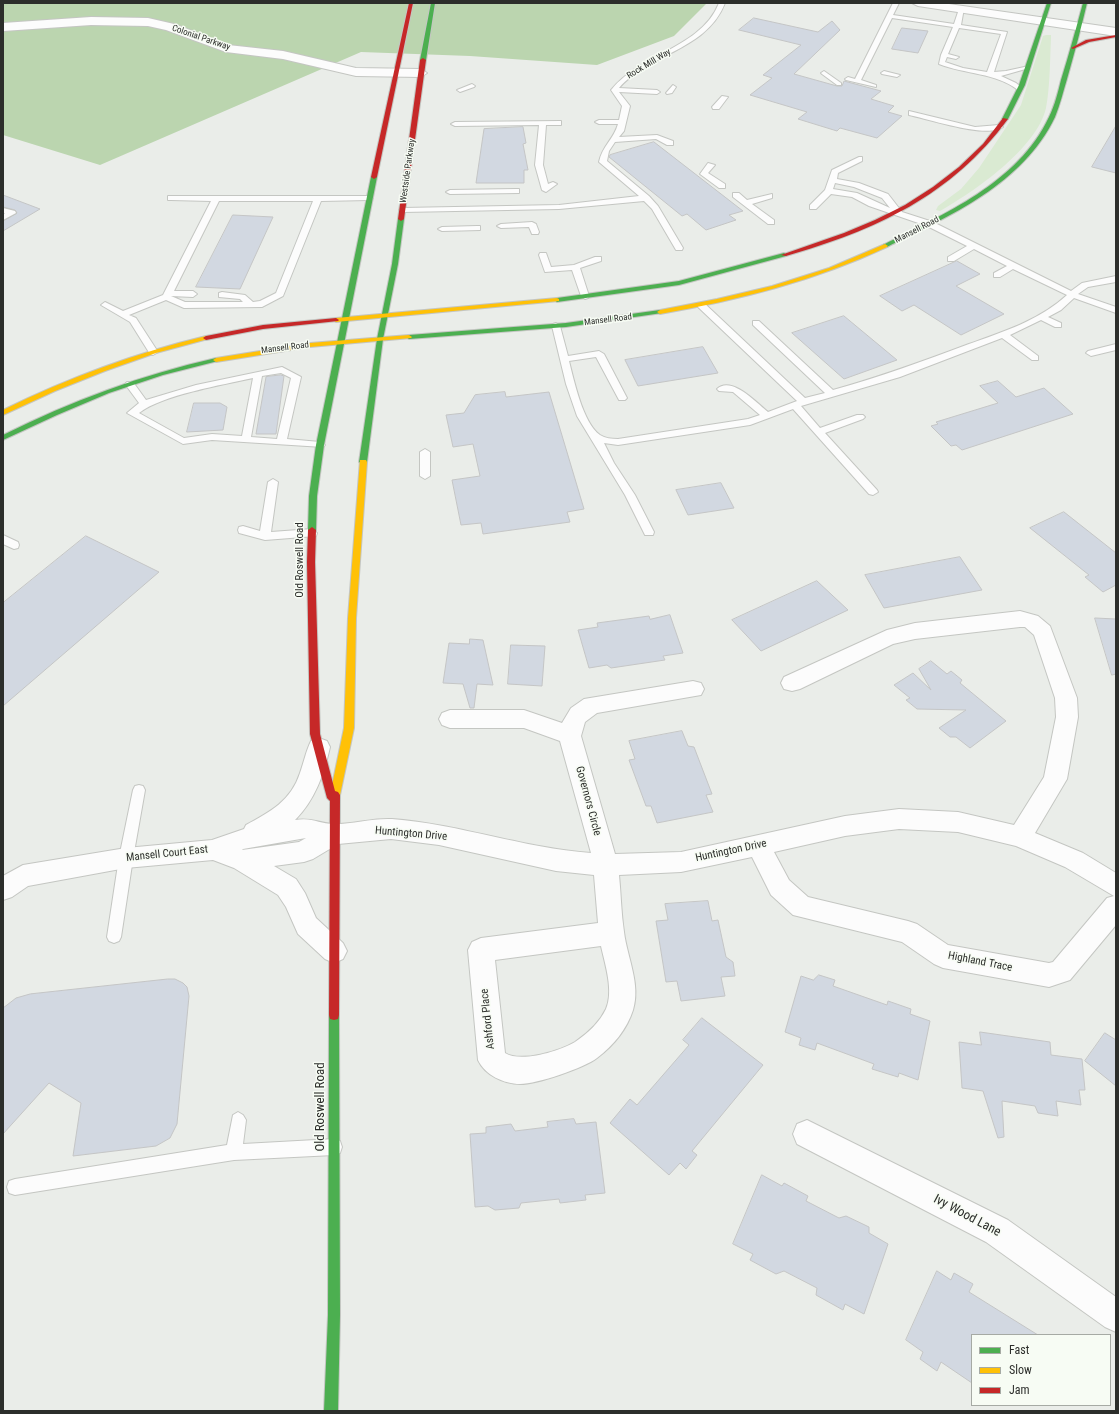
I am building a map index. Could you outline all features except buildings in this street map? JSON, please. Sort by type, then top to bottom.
[{"type":"main road","points":[[3,413],[27,400],[78,377],[153,352],[215,336],[260,328],[585,296],[697,279],[838,240],[898,212],[939,184],[974,156],[1008,115],[1020,89],[1042,20],[1049,3]]},
{"type":"main road","name":"Mansell Road","points":[[3,438],[75,404],[130,384],[189,366],[244,354],[341,342],[556,326],[641,316],[701,305],[748,294],[838,267],[930,224],[994,183],[1033,148],[1045,131],[1060,97],[1085,3]]},
{"type":"main road","points":[[346,319],[369,198],[411,5]]},
{"type":"main road","name":"Westside Parkway","points":[[380,339],[403,210],[421,73],[433,5]]},
{"type":"main road","points":[[1073,48],[1088,41],[1116,36]]},
{"type":"main road","name":"Old Roswell Road","points":[[334,802],[315,734],[312,533],[313,496],[320,445],[346,319]]},
{"type":"main road","name":"Old Roswell Road","points":[[331,1411],[334,1315],[334,802],[349,728],[352,618],[362,471],[380,339]]},
{"type":"street","points":[[918,3],[1116,32]]},
{"type":"street","name":"Colonial Parkway","points":[[3,28],[91,21],[148,22],[170,27],[226,48],[283,55],[356,72],[421,73]]},
{"type":"street","points":[[792,683],[887,638],[908,633],[1020,619],[1038,625],[1043,631],[1066,698],[1067,717],[1055,779],[1020,837]]},
{"type":"street","points":[[450,719],[524,719],[570,736],[574,719],[582,711],[592,706],[693,689]]},
{"type":"street","name":"Governors Circle","points":[[570,736],[606,865]]},
{"type":"street","points":[[242,849],[286,814],[299,799],[315,769],[319,747]]},
{"type":"street","name":"Huntington Drive","points":[[333,834],[391,829],[439,835],[556,860],[606,865],[681,862],[760,846],[846,826],[899,819],[958,822],[1020,837],[1074,860],[1116,886]]},
{"type":"street","points":[[242,849],[304,852],[333,834]]},
{"type":"street","name":"Highland Trace","points":[[760,846],[776,884],[788,898],[802,907],[908,932],[943,956],[1049,975],[1061,972],[1116,906]]},
{"type":"street","points":[[242,849],[287,887],[296,901],[307,926],[334,951]]},
{"type":"street","name":"Mansell Court East","points":[[3,889],[23,876],[126,858],[242,849]]},
{"type":"street","name":"Ashford Place","points":[[606,865],[611,933],[622,996],[620,1010],[608,1031],[585,1051],[554,1063],[522,1071],[500,1067],[492,1060],[481,950],[611,933]]},
{"type":"street","name":"Ivy Wood Lane","points":[[807,1134],[997,1231],[1114,1308]]},
{"type":"lane","name":"Rock Mill Way","points":[[614,90],[623,79],[633,71],[688,41],[709,25],[720,13],[722,3]]},
{"type":"lane","points":[[857,82],[896,3]]},
{"type":"lane","points":[[962,9],[953,41],[941,63],[956,68],[990,74],[1014,84],[1020,89]]},
{"type":"lane","points":[[889,16],[1005,33],[999,41],[995,51],[991,62],[990,74]]},
{"type":"lane","points":[[944,55],[956,57]]},
{"type":"lane","points":[[990,74],[1018,72],[1027,67]]},
{"type":"lane","points":[[824,73],[840,84]]},
{"type":"lane","points":[[884,73],[897,75]]},
{"type":"lane","points":[[848,79],[874,86]]},
{"type":"lane","points":[[460,90],[472,86]]},
{"type":"lane","points":[[614,90],[657,92]]},
{"type":"lane","points":[[614,90],[626,106],[620,131],[605,151],[603,162],[646,198],[655,208],[678,248]]},
{"type":"lane","points":[[716,107],[724,97]]},
{"type":"lane","points":[[912,113],[976,129],[999,127]]},
{"type":"lane","points":[[599,122],[622,122]]},
{"type":"lane","points":[[543,123],[539,165],[546,190],[553,184]]},
{"type":"lane","points":[[455,124],[558,123]]},
{"type":"lane","points":[[613,140],[657,137],[670,144]]},
{"type":"lane","points":[[813,207],[829,191],[835,172],[858,159]]},
{"type":"lane","points":[[711,165],[704,174],[722,186]]},
{"type":"lane","points":[[832,180],[856,185],[885,196],[898,212]]},
{"type":"lane","points":[[477,228],[442,229],[450,214],[450,195],[516,191]]},
{"type":"lane","points":[[829,191],[854,195],[872,204],[930,224],[1073,295],[1116,310]]},
{"type":"lane","points":[[736,195],[771,222]]},
{"type":"lane","points":[[746,202],[769,196]]},
{"type":"lane","points":[[171,198],[369,198]]},
{"type":"lane","points":[[167,295],[216,198]]},
{"type":"lane","points":[[403,210],[450,214],[559,207],[646,198]]},
{"type":"lane","points":[[167,295],[184,305],[262,304],[280,294],[318,199]]},
{"type":"lane","points":[[3,210],[12,213],[3,218]]},
{"type":"lane","points":[[501,226],[532,224],[535,232]]},
{"type":"lane","points":[[951,258],[974,246]]},
{"type":"lane","points":[[543,255],[548,270],[575,267],[598,259]]},
{"type":"lane","points":[[997,275],[1013,266]]},
{"type":"lane","points":[[575,267],[585,296]]},
{"type":"lane","points":[[556,326],[581,416],[586,426],[601,440],[618,442],[750,422],[799,404],[903,372],[1004,335],[1042,317],[1058,308],[1078,289],[1085,285],[1116,279]]},
{"type":"lane","points":[[123,314],[167,295],[193,294]]},
{"type":"lane","points":[[222,295],[242,297],[251,304]]},
{"type":"lane","points":[[105,305],[133,320],[153,352]]},
{"type":"lane","points":[[701,305],[799,404],[819,432],[873,492]]},
{"type":"lane","points":[[1042,317],[1058,326]]},
{"type":"lane","points":[[756,323],[832,394]]},
{"type":"lane","points":[[1004,335],[1035,358]]},
{"type":"lane","points":[[1091,353],[1116,347]]},
{"type":"lane","points":[[565,359],[599,354],[622,398]]},
{"type":"lane","points":[[281,442],[296,377],[282,370],[196,388],[144,404],[132,413],[183,441],[212,437],[320,445]]},
{"type":"lane","points":[[246,439],[258,374]]},
{"type":"lane","points":[[130,384],[144,404]]},
{"type":"lane","points":[[722,389],[735,389],[766,416]]},
{"type":"lane","points":[[819,432],[860,417]]},
{"type":"lane","points":[[595,436],[609,463],[630,495],[649,532]]},
{"type":"lane","points":[[425,452],[425,476]]},
{"type":"lane","points":[[265,536],[273,482]]},
{"type":"lane","points":[[243,530],[265,536],[312,533]]},
{"type":"lane","points":[[3,539],[14,545]]},
{"type":"lane","points":[[114,936],[126,858],[139,790]]},
{"type":"lane","points":[[234,1152],[238,1120]]},
{"type":"lane","points":[[15,1187],[234,1152],[334,1147]]},
{"type":"green space","points":[[3,3],[707,3],[674,36],[597,65],[470,56],[361,52],[100,165],[3,135]]},
{"type":"green space","points":[[1051,35],[1049,83],[1046,108],[1040,123],[1017,153],[986,181],[954,203],[940,211],[936,210],[938,206],[961,189],[979,168],[1021,105],[1043,36]]},
{"type":"traffic: fast","points":[[423,60],[433,3]]},
{"type":"traffic: fast","points":[[1005,119],[1022,85],[1049,3]]},
{"type":"traffic: fast","points":[[885,246],[955,210],[979,195],[1001,179],[1021,161],[1038,141],[1056,108],[1085,3]]},
{"type":"traffic: fast","points":[[312,530],[313,496],[320,445],[374,177]]},
{"type":"traffic: fast","points":[[363,462],[380,339],[395,264],[401,219]]},
{"type":"traffic: fast","points":[[557,300],[679,283],[784,255]]},
{"type":"traffic: fast","points":[[409,337],[566,325],[660,312]]},
{"type":"traffic: fast","points":[[3,438],[54,413],[133,382],[188,366],[216,360]]},
{"type":"traffic: fast","points":[[331,1411],[334,1315],[334,1015]]},
{"type":"traffic: slow","points":[[660,312],[746,295],[803,279],[885,246]]},
{"type":"traffic: slow","points":[[336,320],[557,300]]},
{"type":"traffic: slow","points":[[216,360],[310,345],[409,337]]},
{"type":"traffic: slow","points":[[3,413],[27,401],[102,369],[153,352],[206,338]]},
{"type":"traffic: slow","points":[[335,795],[349,728],[352,618],[363,462]]},
{"type":"traffic: jam","points":[[374,177],[411,3]]},
{"type":"traffic: jam","points":[[1073,48],[1088,41],[1116,36]]},
{"type":"traffic: jam","points":[[401,219],[423,60]]},
{"type":"traffic: jam","points":[[784,255],[847,235],[877,222],[907,206],[935,188],[961,168],[985,145],[1005,119]]},
{"type":"traffic: jam","points":[[206,338],[263,327],[336,320]]},
{"type":"traffic: jam","points":[[312,530],[311,562],[315,734],[332,798]]},
{"type":"traffic: jam","points":[[334,1015],[335,795]]}]
